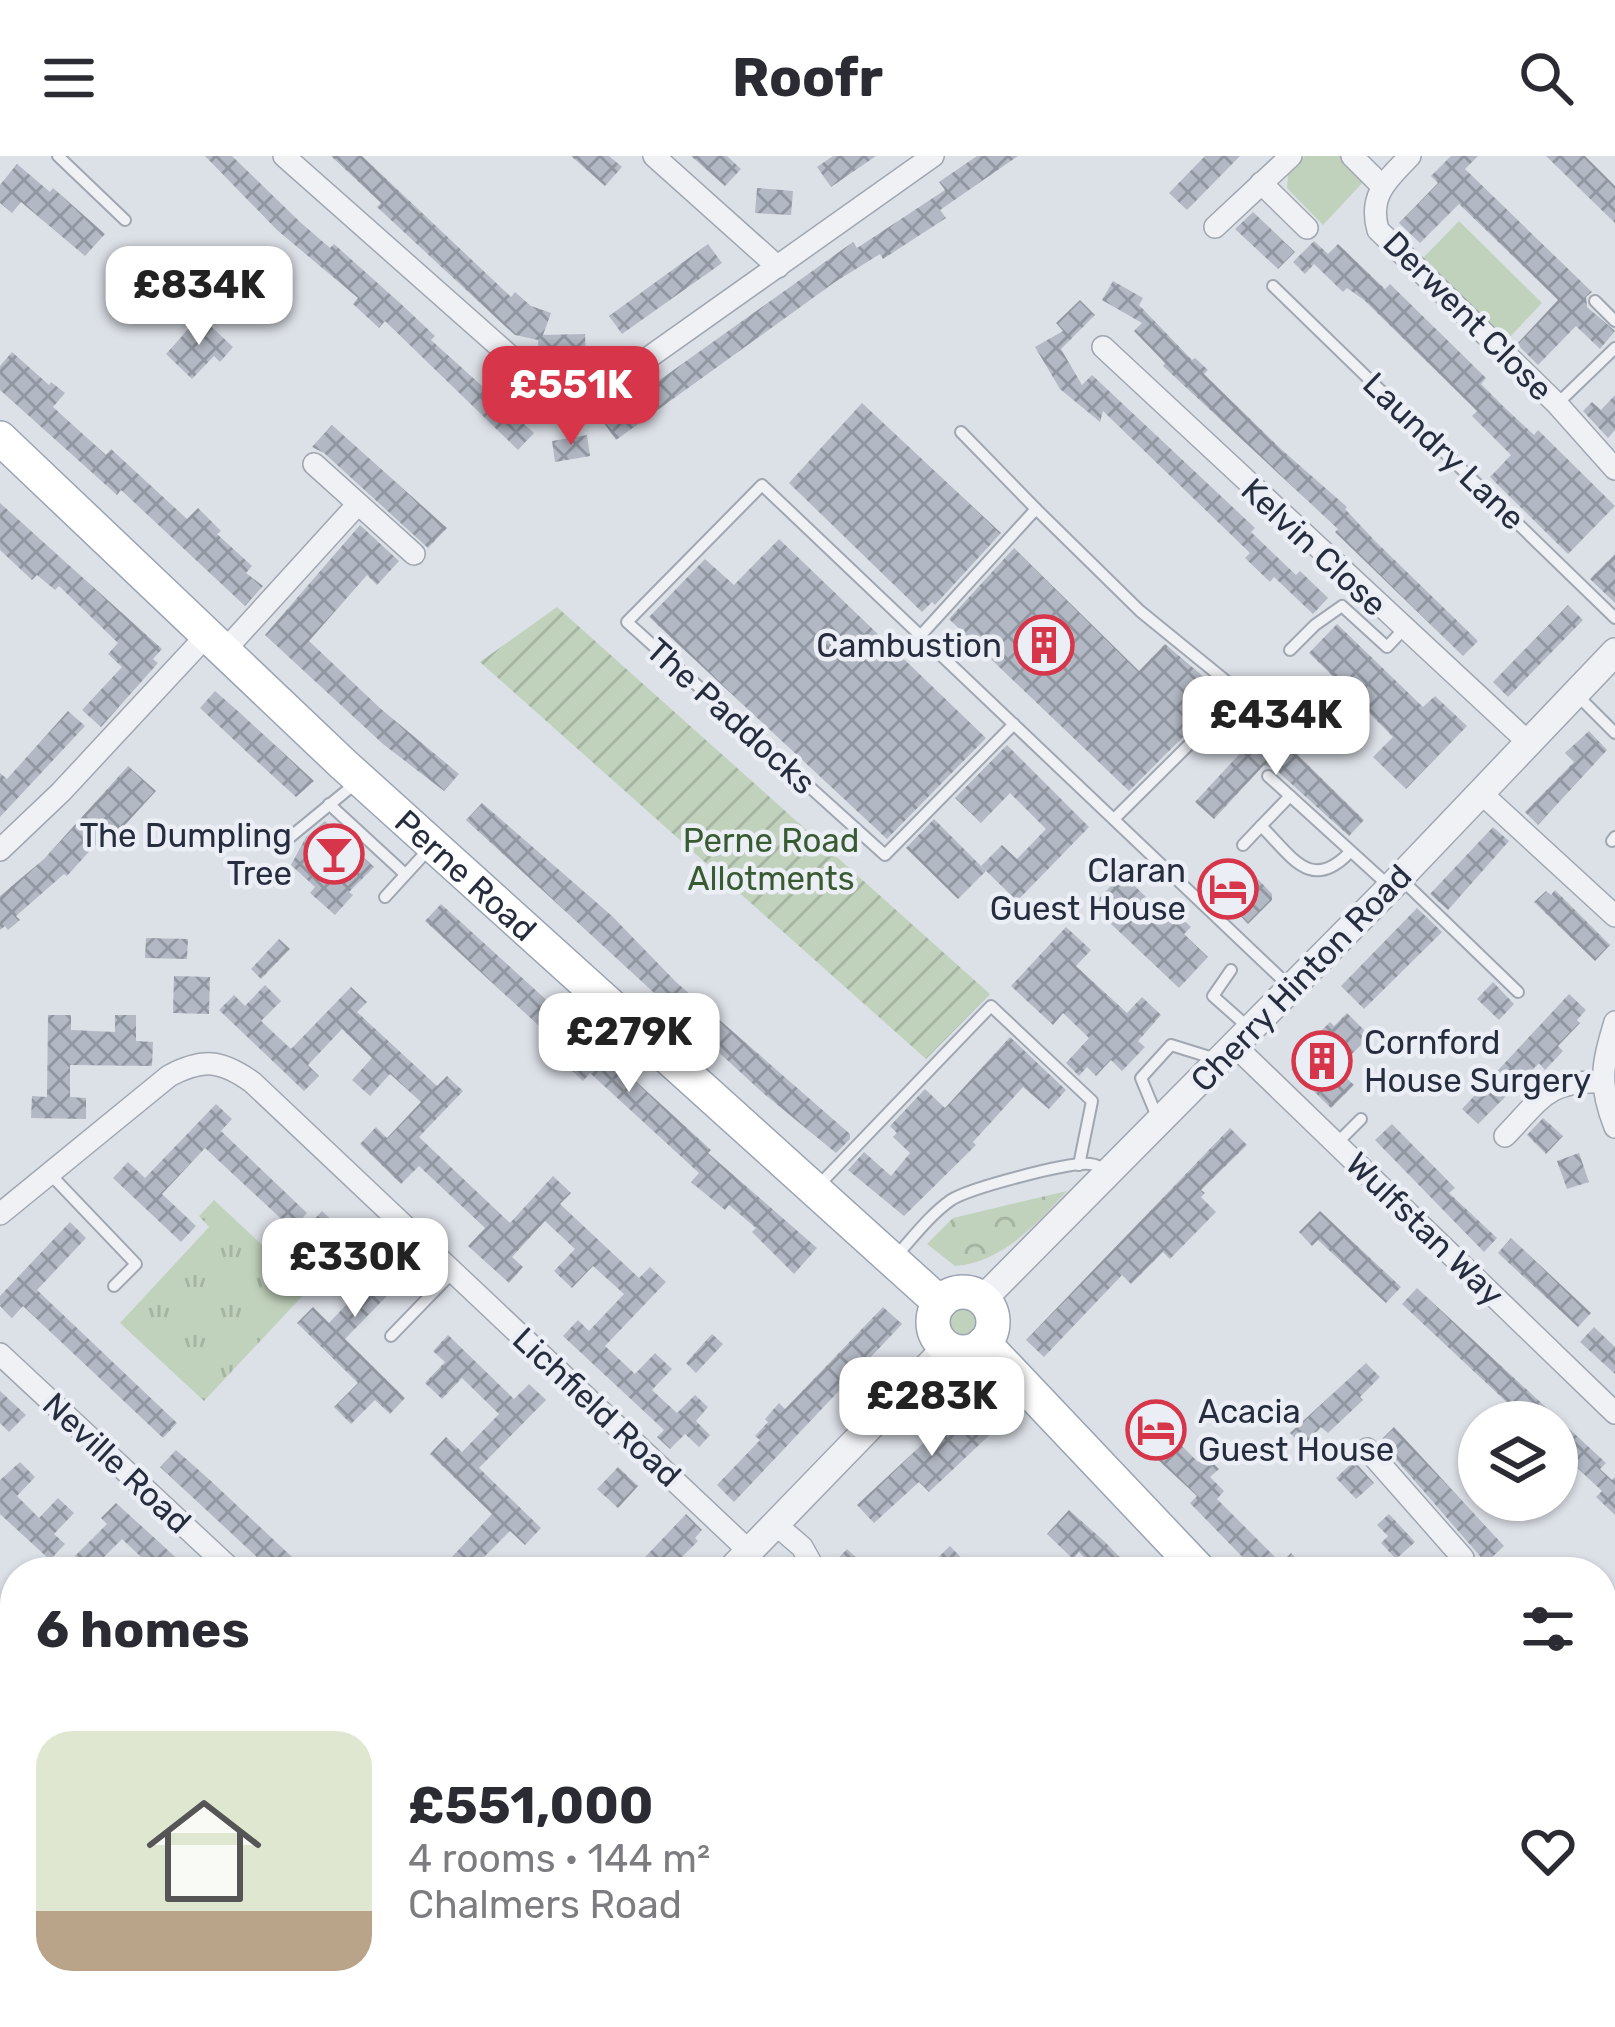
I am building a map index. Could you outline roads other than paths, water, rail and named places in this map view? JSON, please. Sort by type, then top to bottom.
[{"type":"main road","name":"Perne Road","points":[[3,447],[360,779],[940,1303]]},
{"type":"main road","points":[[958,1292],[983,1299],[993,1316],[984,1343],[967,1351],[947,1347],[934,1330],[940,1303],[958,1292]]},
{"type":"main road","points":[[984,1343],[1187,1557]]},
{"type":"street","points":[[284,156],[541,383],[569,400],[607,387],[933,156]]},
{"type":"street","points":[[654,156],[778,267]]},
{"type":"street","points":[[1215,226],[1291,156]]},
{"type":"street","points":[[1352,156],[1382,185]]},
{"type":"street","name":"Derwent Close","points":[[1411,156],[1382,185],[1374,216],[1378,230],[1557,404],[1615,469]]},
{"type":"street","points":[[1261,183],[1307,228]]},
{"type":"street","name":"Kelvin Close","points":[[1102,347],[1528,743]]},
{"type":"street","points":[[314,464],[413,554]]},
{"type":"street","points":[[0,850],[358,504]]},
{"type":"street","name":"Cherry Hinton Road","points":[[983,1299],[1395,883],[1615,652]]},
{"type":"street","points":[[1481,793],[1569,877],[1613,909]]},
{"type":"street","points":[[1615,1022],[1601,1067],[1604,1100],[1615,1127]]},
{"type":"street","name":"Wulfstan Way","points":[[1235,1045],[1615,1414]]},
{"type":"street","name":"Lichfield Road","points":[[0,1214],[169,1076],[210,1060],[231,1067],[749,1551]]},
{"type":"street","points":[[1505,1136],[1550,1089],[1573,1081],[1603,1082]]},
{"type":"street","points":[[743,1557],[947,1347]]},
{"type":"street","name":"Neville Road","points":[[0,1354],[218,1557]]},
{"type":"street","points":[[1367,1450],[1461,1557]]},
{"type":"street","points":[[774,1523],[808,1557]]},
{"type":"lane","points":[[58,156],[125,220]]},
{"type":"lane","name":"Laundry Lane","points":[[1273,286],[1615,618]]},
{"type":"lane","points":[[1594,301],[1615,321]]},
{"type":"lane","points":[[1557,404],[1615,348]]},
{"type":"lane","points":[[962,432],[1140,611],[1226,681],[1232,703],[1114,820]]},
{"type":"lane","name":"The Paddocks","points":[[1014,724],[885,855],[627,622],[762,485],[921,635],[1014,724],[1114,820],[1292,988]]},
{"type":"lane","points":[[921,635],[1036,509]]},
{"type":"lane","points":[[1290,650],[1342,606],[1388,647],[1403,631]]},
{"type":"lane","points":[[1576,694],[1615,733]]},
{"type":"lane","points":[[1268,776],[1349,853],[1395,883],[1518,992]]},
{"type":"lane","points":[[289,838],[360,779]]},
{"type":"lane","points":[[1243,845],[1290,796]]},
{"type":"lane","points":[[329,804],[405,874]]},
{"type":"lane","points":[[1261,826],[1314,873],[1326,872],[1349,853]]},
{"type":"lane","points":[[385,897],[434,843]]},
{"type":"lane","points":[[1159,1123],[1141,1078],[1171,1045],[1235,1045],[1213,996],[1231,970]]},
{"type":"lane","points":[[816,1188],[991,1006],[1091,1100],[1079,1165]]},
{"type":"lane","points":[[1337,1143],[1361,1119]]},
{"type":"lane","points":[[893,1259],[954,1198],[1079,1165],[1097,1165],[1109,1174]]},
{"type":"lane","points":[[50,1174],[136,1264],[114,1286]]},
{"type":"lane","points":[[391,1336],[454,1272]]},
{"type":"place","name":"Cambustion","points":[[1044,645]]},
{"type":"place","name":"The Dumpling Tree","points":[[334,854]]},
{"type":"place","name":"Claran Guest House","points":[[1228,889]]},
{"type":"place","name":"Cornford House Surgery","points":[[1322,1061]]},
{"type":"place","name":"Acacia Guest House","points":[[1156,1430]]},
{"type":"park label","name":"Perne Road Allotments","points":[[771,859]]}]
